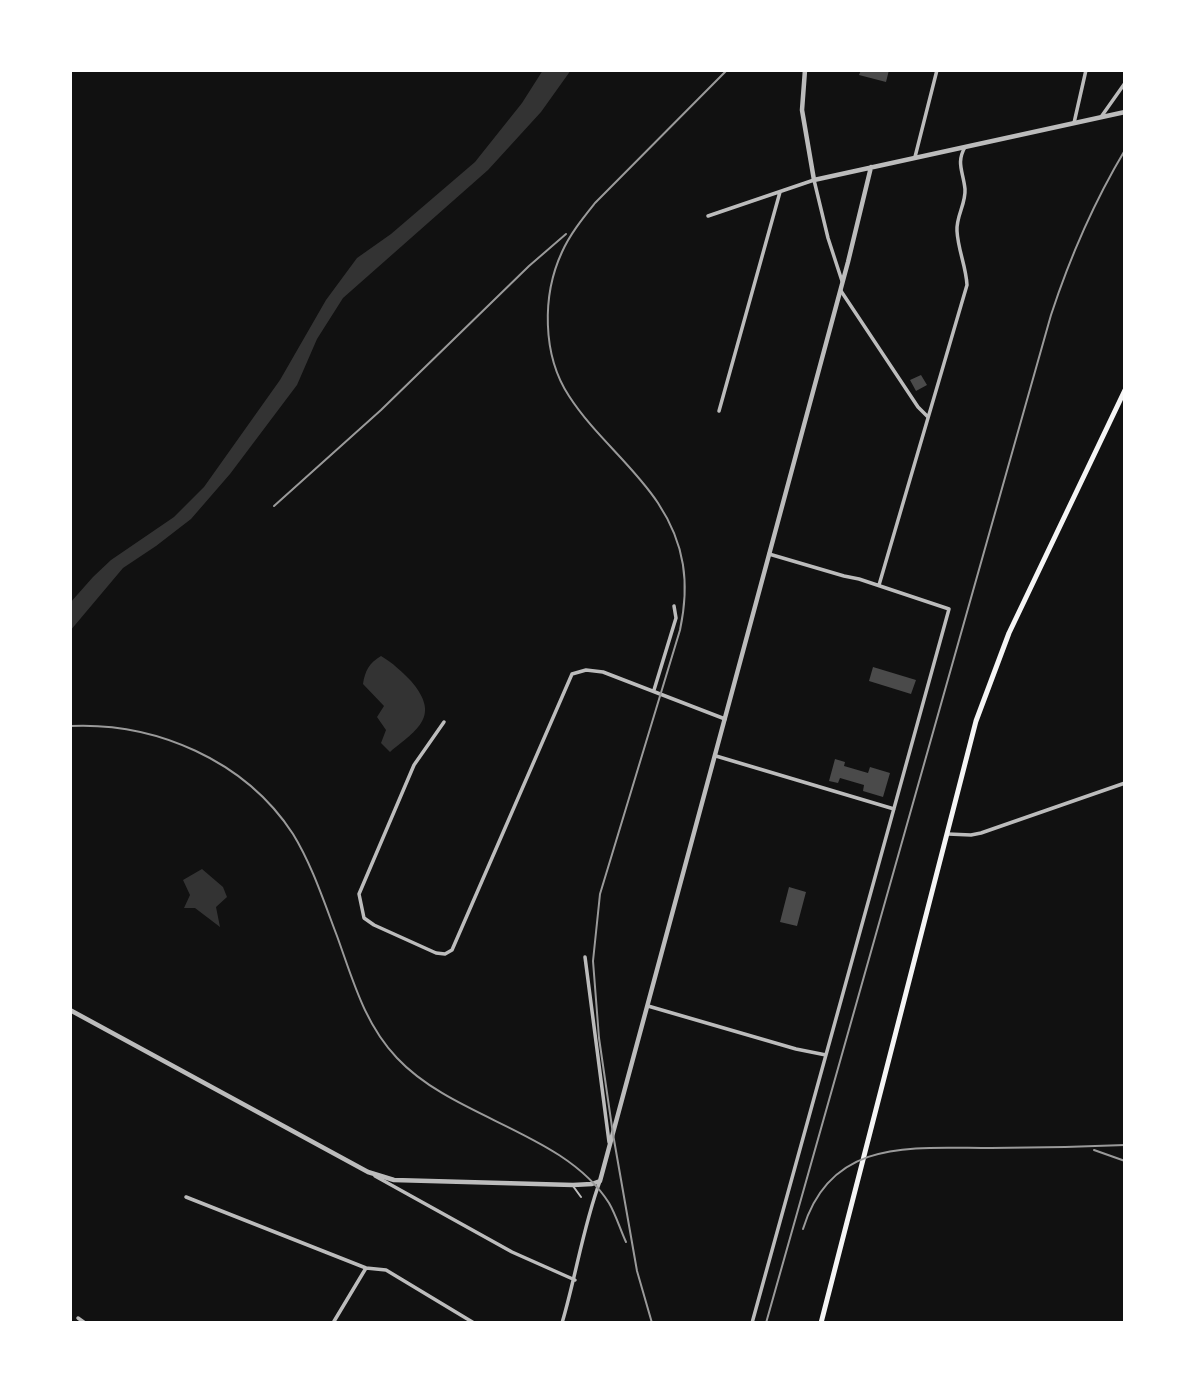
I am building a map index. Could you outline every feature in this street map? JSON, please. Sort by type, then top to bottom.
[{"type":"main road","points":[[821,1323],[975,724],[996,666],[1125,390]]},
{"type":"street","points":[[805,70],[802,110],[814,180],[842,281]]},
{"type":"street","points":[[915,157],[937,70]]},
{"type":"street","points":[[1074,123],[1086,70]]},
{"type":"street","points":[[1101,117],[1125,83]]},
{"type":"street","points":[[708,216],[814,180],[1125,112]]},
{"type":"street","points":[[879,585],[967,285],[957,231],[957,220],[964,200],[959,158],[965,147]]},
{"type":"street","points":[[562,1323],[575,1280],[590,1210],[610,1146],[716,756],[871,167]]},
{"type":"street","points":[[719,411],[780,192]]},
{"type":"street","points":[[840,289],[910,396],[929,417]]},
{"type":"street","points":[[752,1323],[949,609],[879,585],[769,554]]},
{"type":"street","points":[[654,690],[676,618],[674,606]]},
{"type":"street","points":[[444,722],[414,765],[359,894],[365,918],[374,925],[436,953],[445,954],[452,950],[572,674],[586,670],[603,672],[725,719]]},
{"type":"street","points":[[716,756],[894,809]]},
{"type":"street","points":[[946,834],[981,833],[1125,783]]},
{"type":"street","points":[[585,957],[610,1146]]},
{"type":"street","points":[[648,1006],[826,1055]]},
{"type":"street","points":[[70,1010],[512,1252],[575,1280]]},
{"type":"street","points":[[368,1172],[394,1180],[573,1185],[600,1181]]},
{"type":"street","points":[[186,1197],[366,1268],[386,1270],[474,1323]]},
{"type":"street","points":[[333,1323],[366,1268]]},
{"type":"street","points":[[78,1318],[85,1323]]},
{"type":"lane","points":[[573,1185],[581,1197]]},
{"type":"shaded area","points":[[543,70],[571,70],[541,112],[488,170],[343,298],[317,339],[297,385],[230,474],[191,519],[123,568],[70,631],[70,603],[93,577],[111,560],[174,517],[204,487],[280,380],[326,300],[357,258],[391,234],[475,162],[522,103]]},
{"type":"shaded area","points":[[381,656],[411,681],[420,693],[425,713],[417,729],[390,752],[381,743],[386,730],[377,717],[384,706],[363,684],[368,668]]},
{"type":"shaded area","points":[[202,869],[223,887],[227,897],[216,907],[220,927],[195,908],[184,908],[190,895],[183,880]]},
{"type":"building","points":[[861,70],[889,70],[886,82],[859,75]]},
{"type":"building","points":[[921,375],[927,385],[916,391],[910,380]]},
{"type":"building","points":[[873,667],[916,680],[911,694],[869,681]]},
{"type":"building","points":[[835,759],[845,762],[844,766],[868,773],[870,767],[890,773],[883,797],[863,791],[864,785],[840,778],[838,783],[829,781]]},
{"type":"building","points":[[789,887],[806,892],[797,926],[780,922]]},
{"type":"railway","points":[[652,1323],[637,1271],[613,1134],[599,1038],[593,961],[600,894],[680,630],[685,580],[674,534],[658,503],[579,410],[560,380],[550,344],[548,306],[555,269],[565,245],[581,220],[727,70]]},
{"type":"railway","points":[[766,1323],[1051,315],[1084,230],[1125,150]]},
{"type":"railway","points":[[274,506],[381,410],[529,266],[566,234]]},
{"type":"railway","points":[[70,726],[102,726],[165,739],[224,766],[250,785],[273,808],[300,846],[361,1000],[386,1045],[421,1079],[565,1159],[589,1179],[609,1203],[626,1242]]},
{"type":"railway","points":[[803,1229],[816,1199],[833,1178],[854,1163],[878,1154],[904,1149],[1125,1145]]},
{"type":"railway","points":[[1094,1150],[1125,1161]]}]
